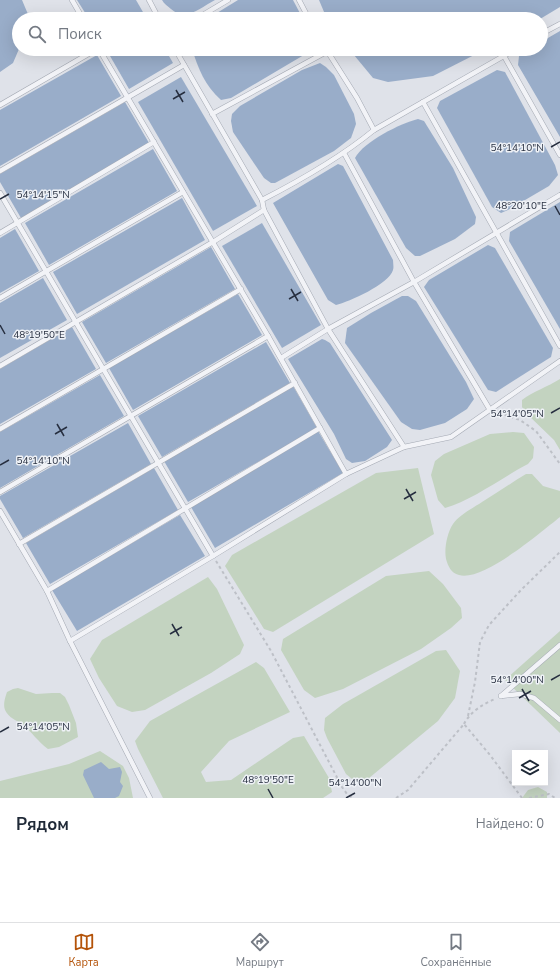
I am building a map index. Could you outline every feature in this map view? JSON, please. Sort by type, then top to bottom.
[{"type":"lane","points":[[72,0],[79,12]]},
{"type":"lane","points":[[149,0],[155,12]]},
{"type":"lane","points":[[208,12],[228,0]]},
{"type":"lane","points":[[298,0],[305,12]]},
{"type":"lane","points":[[548,30],[560,24]]},
{"type":"lane","points":[[0,106],[86,56]]},
{"type":"lane","points":[[102,56],[241,289],[346,474]]},
{"type":"lane","points":[[179,56],[262,200],[264,210],[328,329],[404,447]]},
{"type":"lane","points":[[212,114],[316,56]]},
{"type":"lane","points":[[331,56],[357,98],[374,130]]},
{"type":"lane","points":[[262,200],[344,153],[374,130],[504,56],[560,155]]},
{"type":"lane","points":[[0,171],[184,65]]},
{"type":"lane","points":[[423,102],[560,346]]},
{"type":"lane","points":[[0,233],[154,142]]},
{"type":"lane","points":[[344,153],[414,282],[490,410]]},
{"type":"lane","points":[[0,298],[183,192]]},
{"type":"lane","points":[[0,193],[213,556]]},
{"type":"lane","points":[[280,358],[328,329],[414,282],[560,195]]},
{"type":"lane","points":[[0,366],[213,242],[264,210]]},
{"type":"lane","points":[[0,429],[241,289]]},
{"type":"lane","points":[[0,492],[268,336]]},
{"type":"lane","points":[[70,641],[213,556],[346,474],[404,447],[451,437],[560,361]]},
{"type":"lane","points":[[19,544],[295,383]]},
{"type":"lane","points":[[47,591],[320,428]]},
{"type":"lane","points":[[0,511],[47,591],[70,641],[150,798]]},
{"type":"lane","points":[[501,696],[560,645]]},
{"type":"lane","points":[[501,696],[520,694],[534,698],[560,720]]},
{"type":"path","points":[[490,410],[520,420],[536,431],[560,464]]},
{"type":"path","points":[[396,798],[408,790],[464,724],[468,716],[480,642],[489,625],[521,590],[560,552]]},
{"type":"path","points":[[213,556],[271,651],[342,787],[347,794],[353,798]]},
{"type":"path","points":[[468,716],[488,702],[501,696]]},
{"type":"path","points":[[464,724],[490,755],[522,798]]},
{"type":"path","points":[[529,798],[549,794],[555,798]]},
{"type":"green space","points":[[560,379],[560,450],[554,440],[526,413],[522,407],[522,400]]},
{"type":"green space","points":[[513,432],[524,433],[534,447],[533,458],[528,464],[465,500],[445,508],[438,500],[431,475],[435,461],[444,454],[490,434]]},
{"type":"green space","points":[[418,468],[434,534],[273,632],[264,629],[225,566],[232,555],[376,473]]},
{"type":"green space","points":[[526,474],[532,474],[543,486],[560,491],[560,517],[526,544],[496,564],[482,571],[469,575],[459,575],[454,573],[449,567],[445,555],[448,536],[453,524],[466,512]]},
{"type":"green space","points":[[429,571],[443,584],[461,608],[462,618],[451,628],[421,649],[343,689],[315,698],[304,690],[281,650],[283,639],[386,576]]},
{"type":"green space","points":[[208,577],[217,589],[244,645],[240,654],[211,673],[145,710],[132,712],[117,706],[99,678],[90,659],[102,640]]},
{"type":"green space","points":[[560,631],[560,733],[505,680]]},
{"type":"green space","points":[[446,650],[460,671],[455,698],[438,721],[363,783],[357,783],[346,774],[327,738],[324,730],[325,718],[343,704],[436,651]]},
{"type":"green space","points":[[256,662],[264,668],[290,712],[229,741],[201,772],[206,782],[231,780],[293,738],[304,736],[329,778],[332,792],[323,798],[163,798],[135,741],[150,721]]},
{"type":"green space","points":[[18,688],[36,694],[60,693],[65,697],[76,723],[78,737],[59,747],[48,749],[44,746],[26,727],[11,717],[4,708],[7,692]]},
{"type":"green space","points":[[100,751],[123,766],[129,778],[133,798],[0,798],[0,781],[69,764]]},
{"type":"green space","points":[[538,787],[547,792],[547,798],[522,798],[528,790]]},
{"type":"water","points":[[0,0],[22,0],[27,12],[12,12],[12,56],[16,56],[13,63],[0,72]]},
{"type":"water","points":[[77,0],[136,0],[143,12],[85,12]]},
{"type":"water","points":[[162,0],[215,0],[193,12],[176,12]]},
{"type":"water","points":[[238,0],[293,0],[299,12],[218,12]]},
{"type":"water","points":[[319,0],[560,0],[560,7],[548,14],[548,12],[324,12]]},
{"type":"water","points":[[560,31],[560,137],[518,65],[519,56],[548,56],[548,38]]},
{"type":"water","points":[[95,56],[98,56],[121,96],[0,166],[0,110]]},
{"type":"water","points":[[110,56],[169,56],[173,63],[129,89]]},
{"type":"water","points":[[194,56],[302,56],[231,98],[221,100],[206,83]]},
{"type":"water","points":[[355,56],[472,56],[433,76],[388,82],[373,78]]},
{"type":"water","points":[[320,63],[334,75],[354,114],[356,124],[351,138],[334,151],[275,183],[271,183],[264,178],[233,132],[231,121],[232,114],[240,106],[302,70]]},
{"type":"water","points":[[497,70],[505,72],[555,165],[558,175],[549,186],[501,213],[492,207],[437,108],[440,101]]},
{"type":"water","points":[[181,77],[257,206],[213,231],[138,102]]},
{"type":"water","points":[[125,102],[149,143],[21,218],[0,182],[0,174]]},
{"type":"water","points":[[418,119],[424,121],[453,168],[476,217],[475,224],[455,239],[420,256],[415,256],[406,248],[355,158],[366,146],[383,134]]},
{"type":"water","points":[[153,149],[177,191],[49,265],[25,223]]},
{"type":"water","points":[[338,164],[343,166],[393,260],[393,270],[384,281],[368,292],[336,305],[328,300],[273,203]]},
{"type":"water","points":[[182,198],[205,240],[77,314],[53,272]]},
{"type":"water","points":[[560,202],[560,329],[509,241],[510,232]]},
{"type":"water","points":[[262,223],[321,325],[282,348],[222,246]]},
{"type":"water","points":[[15,229],[39,271],[0,293],[0,238]]},
{"type":"water","points":[[488,245],[495,248],[553,348],[551,357],[496,392],[488,390],[424,287],[429,280]]},
{"type":"water","points":[[211,247],[235,289],[106,363],[82,322]]},
{"type":"water","points":[[43,278],[67,320],[0,358],[0,303]]},
{"type":"water","points":[[238,294],[262,335],[133,410],[109,368]]},
{"type":"water","points":[[402,296],[408,296],[416,301],[466,382],[474,399],[467,409],[445,423],[420,430],[412,429],[401,422],[345,343],[347,328]]},
{"type":"water","points":[[72,327],[96,369],[0,424],[0,369]]},
{"type":"water","points":[[322,339],[330,343],[392,440],[387,447],[365,461],[352,463],[346,459],[334,434],[288,359]]},
{"type":"water","points":[[266,342],[290,383],[162,457],[138,416]]},
{"type":"water","points":[[100,375],[124,416],[0,488],[0,432]]},
{"type":"water","points":[[293,386],[317,428],[188,502],[164,461]]},
{"type":"water","points":[[128,423],[151,464],[23,538],[0,499],[0,496]]},
{"type":"water","points":[[318,431],[343,473],[215,548],[191,507]]},
{"type":"water","points":[[154,468],[178,510],[50,584],[26,543]]},
{"type":"water","points":[[180,515],[205,556],[77,631],[52,590]]},
{"type":"water","points":[[101,762],[109,769],[120,767],[122,772],[120,782],[123,786],[119,796],[115,798],[94,798],[83,775],[84,770]]}]
